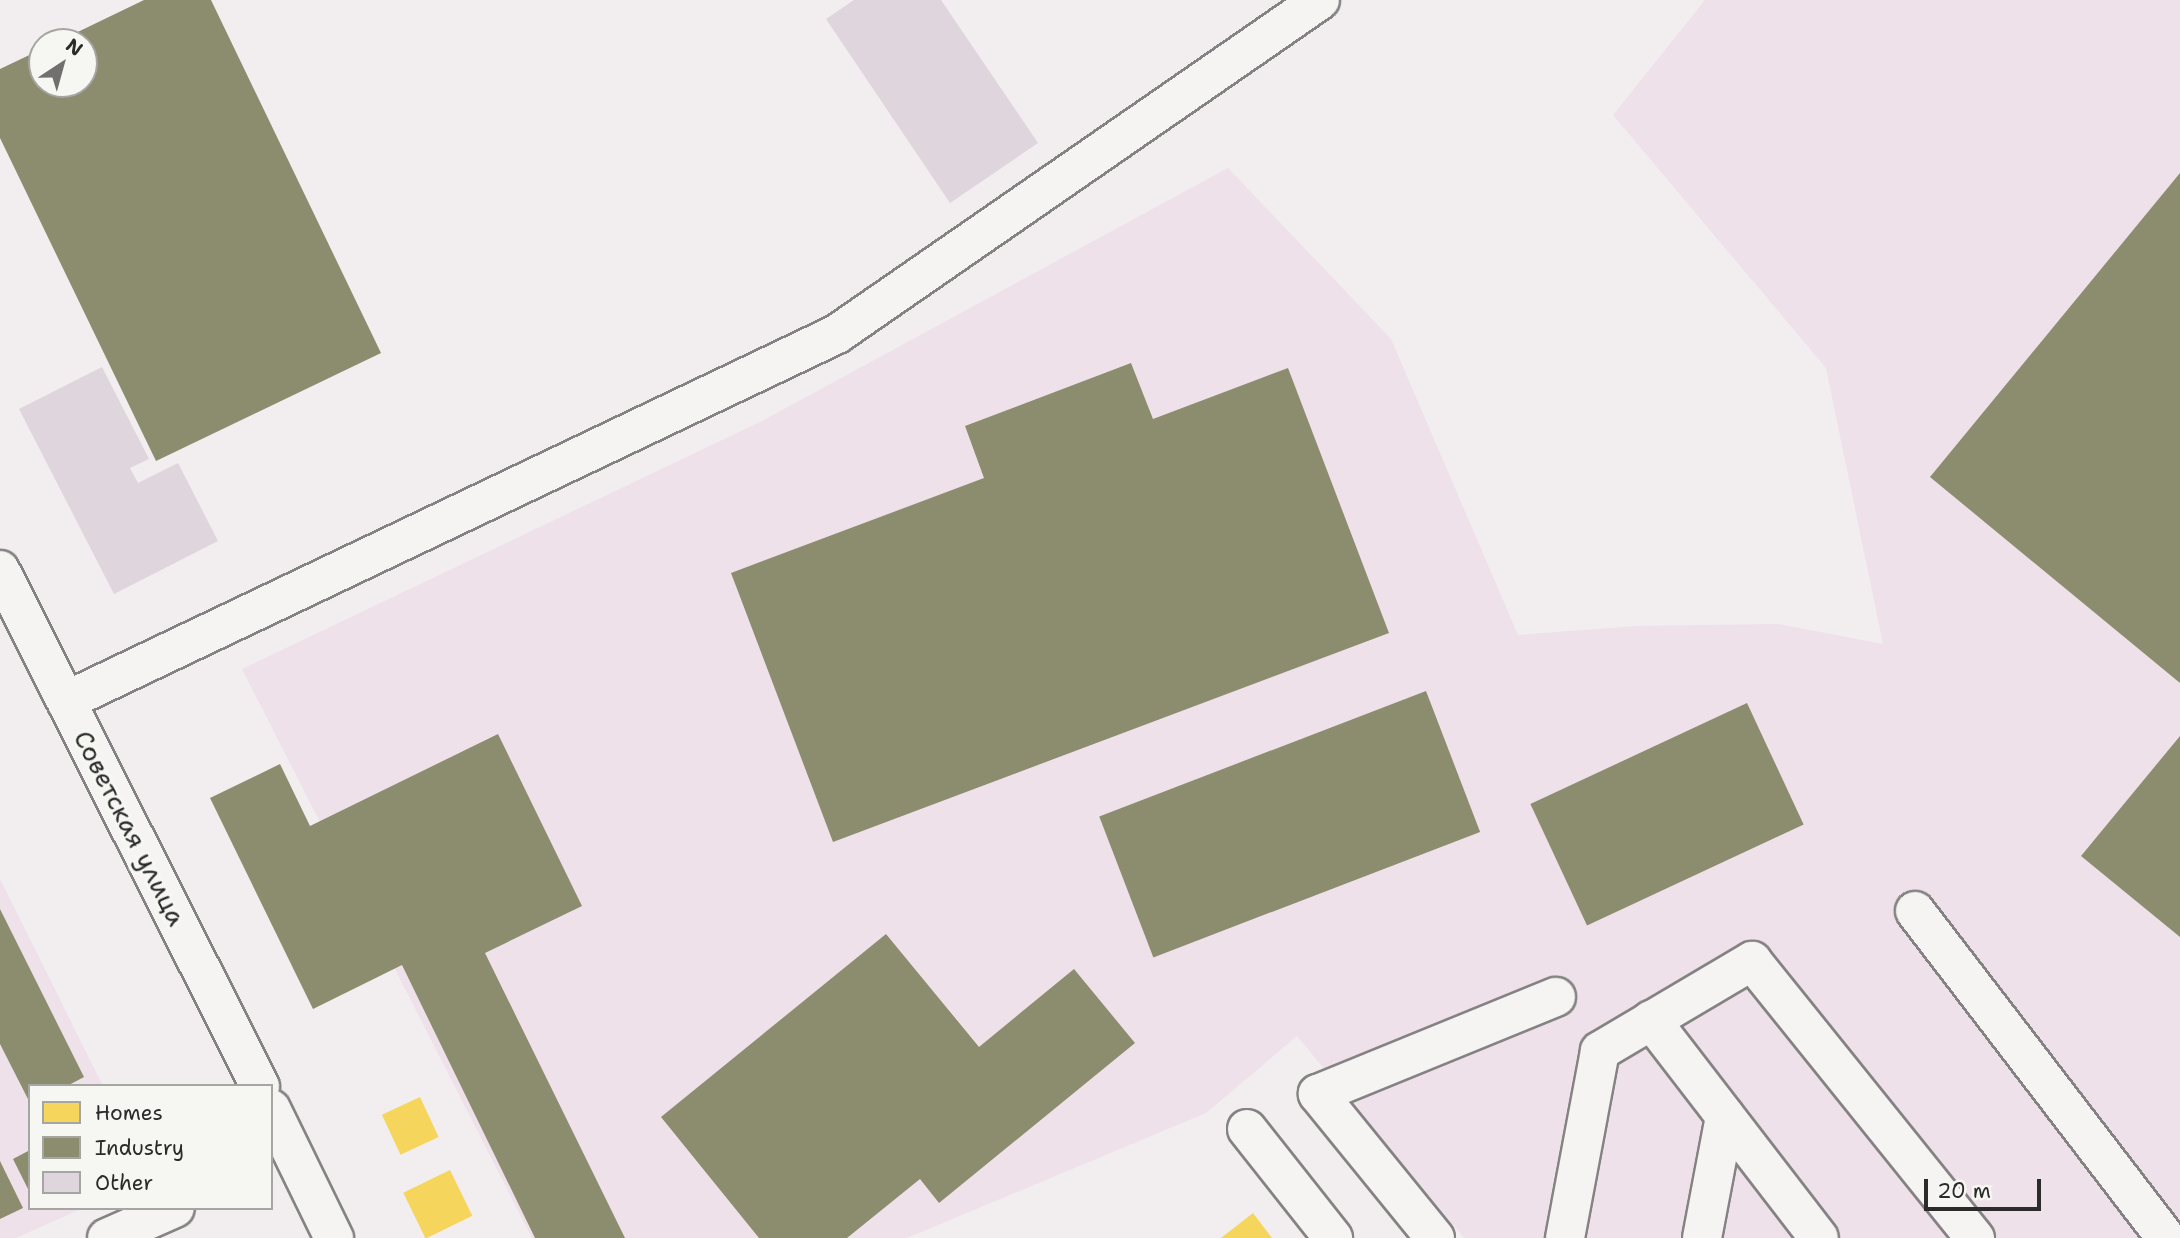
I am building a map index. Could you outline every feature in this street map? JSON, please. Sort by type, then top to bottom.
[{"type":"street","points":[[66,701],[837,334],[1320,0]]},
{"type":"street","name":"Советская улица","points":[[0,570],[259,1084]]},
{"type":"street","points":[[1915,911],[2166,1238]]},
{"type":"street","points":[[1565,1238],[1600,1051],[1752,961],[1975,1238]]},
{"type":"street","points":[[1435,1238],[1318,1094],[1556,997]]},
{"type":"street","points":[[1651,1020],[1819,1238]]},
{"type":"street","points":[[1702,1238],[1725,1116]]},
{"type":"street","points":[[273,1118],[282,1158],[334,1238]]},
{"type":"street","points":[[1248,1129],[1333,1238]]},
{"type":"street","points":[[107,1238],[170,1210]]},
{"type":"shaded area","points":[[1705,0],[2180,0],[2180,1238],[1464,1238],[1297,1036],[1206,1113],[907,1238],[532,1238],[242,669],[760,422],[1228,168],[1391,339],[1518,635],[1636,626],[1778,624],[1883,644],[1826,368],[1613,115]]},
{"type":"shaded area","points":[[0,879],[102,1084],[28,1084],[28,1210],[79,1210],[16,1238],[0,1238]]},
{"type":"building: Homes","points":[[420,1097],[439,1137],[401,1155],[382,1115]]},
{"type":"building: Homes","points":[[450,1170],[472,1216],[425,1238],[403,1193]]},
{"type":"building: Homes","points":[[1253,1213],[1272,1238],[1221,1238]]},
{"type":"building: Industry","points":[[144,0],[211,0],[381,353],[156,461],[0,138],[0,69],[28,56],[28,98],[98,98],[98,28],[86,28]]},
{"type":"building: Industry","points":[[2180,173],[2180,683],[1930,477]]},
{"type":"building: Industry","points":[[1131,363],[1153,419],[1288,368],[1389,633],[833,842],[731,573],[984,478],[965,426]]},
{"type":"building: Industry","points":[[1426,691],[1480,832],[1153,957],[1099,816]]},
{"type":"building: Industry","points":[[1747,703],[1804,824],[1587,925],[1530,804]]},
{"type":"building: Industry","points":[[498,734],[582,906],[485,953],[625,1238],[535,1238],[402,965],[313,1009],[210,798],[280,764],[310,826]]},
{"type":"building: Industry","points":[[2180,736],[2180,937],[2081,856]]},
{"type":"building: Industry","points":[[0,909],[84,1077],[71,1084],[28,1084],[28,1099],[0,1044]]},
{"type":"building: Industry","points":[[886,934],[979,1047],[1074,969],[1135,1043],[939,1203],[920,1179],[847,1238],[759,1238],[661,1117]]},
{"type":"building: Industry","points":[[28,1151],[28,1189],[13,1159]]},
{"type":"building: Industry","points":[[0,1161],[23,1208],[0,1219]]},
{"type":"building: Other","points":[[854,0],[941,0],[1038,143],[950,203],[826,19]]},
{"type":"building: Other","points":[[102,367],[149,459],[130,468],[138,483],[178,463],[218,541],[114,594],[19,409]]}]
